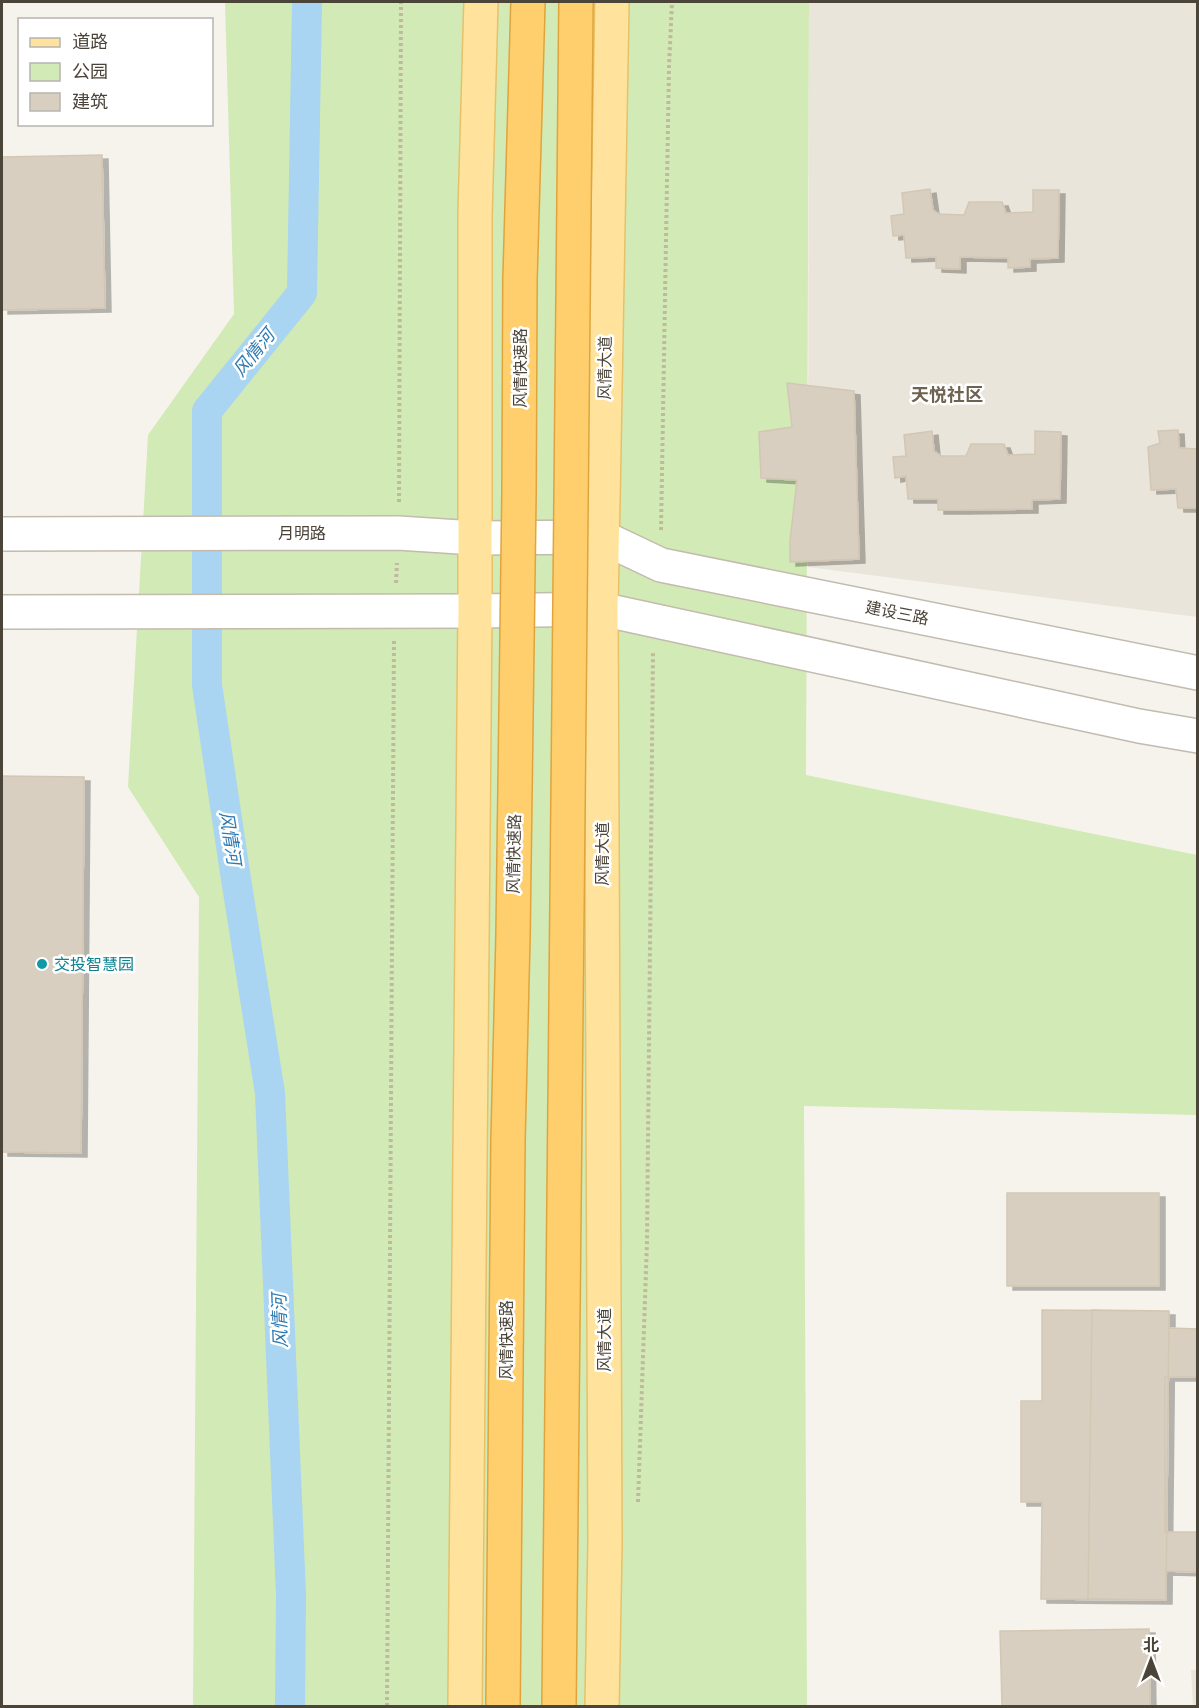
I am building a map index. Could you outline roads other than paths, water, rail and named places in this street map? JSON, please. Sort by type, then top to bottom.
[{"type":"highway","name":"风情快速路","points":[[503,1707],[520,279],[528,2]]},
{"type":"highway","points":[[559,1707],[576,2]]},
{"type":"main road","points":[[465,1707],[475,611],[475,215],[481,2]]},
{"type":"main road","name":"风情大道","points":[[602,1707],[605,1520],[601,609],[612,2]]},
{"type":"street","name":"月明路","points":[[2,534],[398,533],[475,538],[602,537]]},
{"type":"street","name":"建设三路","points":[[602,537],[661,565],[1197,673]]},
{"type":"street","points":[[2,612],[601,609],[1127,724],[1197,736]]},
{"type":"waterway","name":"风情河","points":[[290,1706],[291,1595],[270,1093],[207,685],[207,411],[302,293],[307,2]]},
{"type":"place","name":"交投智慧园","points":[[42,964]]},
{"type":"district","name":"天悦社区","points":[[947,395]]}]
